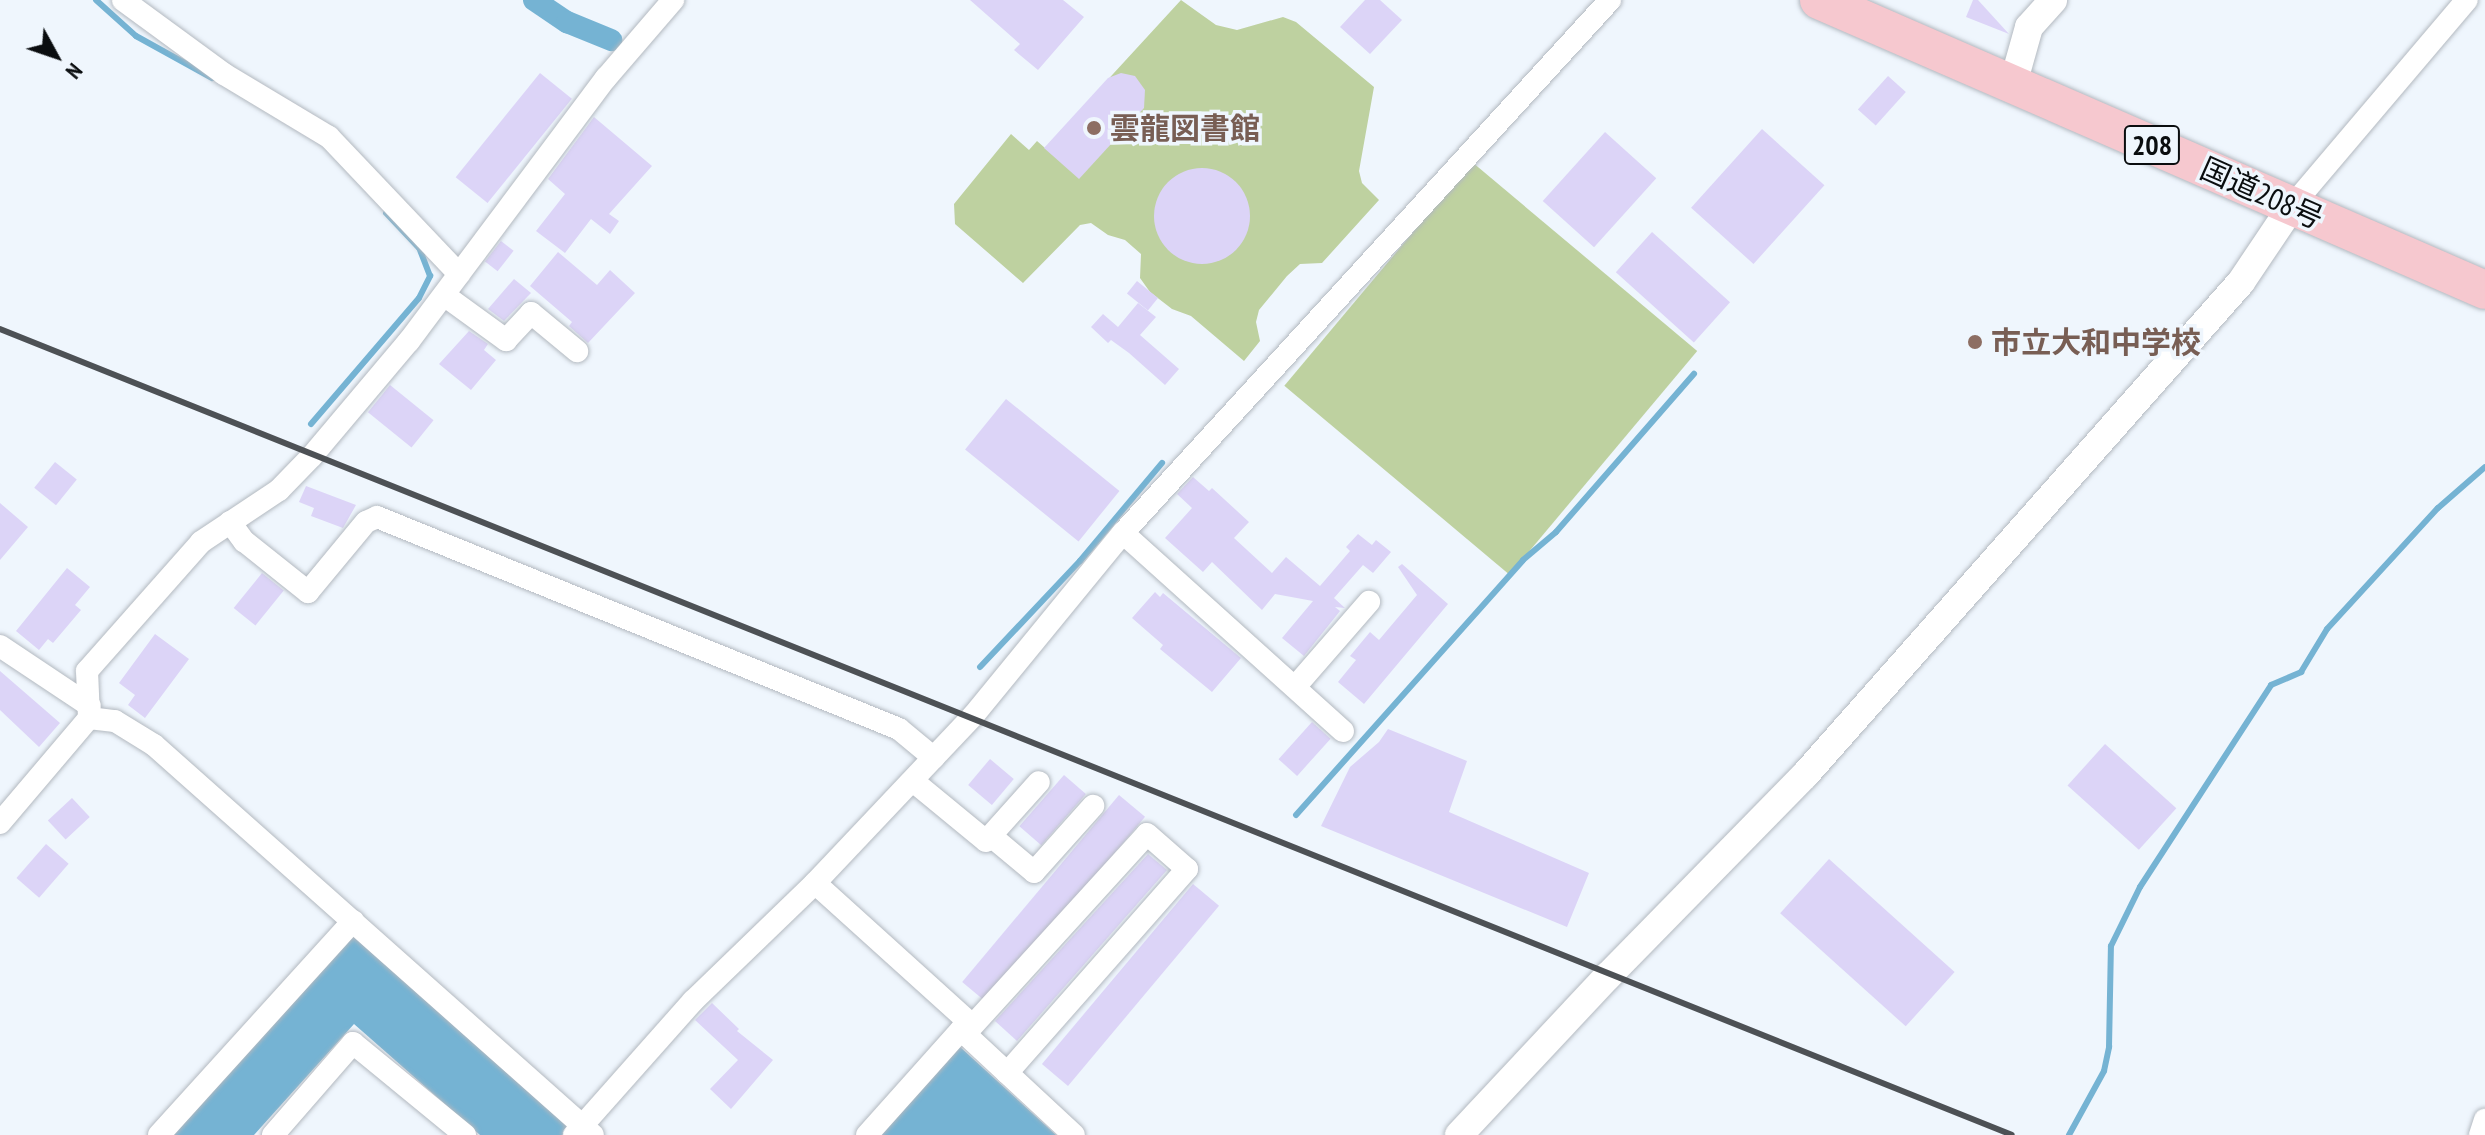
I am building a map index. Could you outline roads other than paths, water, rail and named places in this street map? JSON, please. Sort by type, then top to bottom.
[{"type":"highway","name":"国道208号","points":[[1819,0],[2485,290]]},
{"type":"street","points":[[123,0],[224,74],[329,137],[459,274]]},
{"type":"street","points":[[0,823],[90,712],[87,671],[201,542],[279,490],[312,456],[444,295],[606,78],[673,0]]},
{"type":"street","points":[[0,646],[90,712],[115,721],[154,745],[353,921],[583,1132],[693,1001],[815,883],[973,716],[1123,533],[1610,0]]},
{"type":"street","points":[[2013,84],[2029,27],[2053,0]]},
{"type":"street","points":[[1459,1135],[1608,976],[1805,775],[2241,282],[2292,206],[2467,0]]},
{"type":"street","points":[[444,295],[506,340],[531,313],[577,351]]},
{"type":"street","points":[[230,522],[244,541],[308,592],[366,522],[377,517],[899,729],[934,758]]},
{"type":"street","points":[[1123,533],[1343,731]]},
{"type":"street","points":[[1295,687],[1369,602]]},
{"type":"street","points":[[913,781],[986,841],[1039,782]]},
{"type":"street","points":[[991,836],[1034,872],[1093,806]]},
{"type":"street","points":[[867,1135],[961,1030],[969,1029],[1147,834],[1187,869],[1007,1073]]},
{"type":"street","points":[[815,883],[969,1029],[1007,1073],[1074,1135]]},
{"type":"street","points":[[159,1135],[353,921]]},
{"type":"street","points":[[273,1135],[353,1043],[465,1135]]},
{"type":"street","points":[[2480,1135],[2485,1120]]},
{"type":"water","points":[[354,935],[578,1135],[480,1135],[354,1024],[254,1135],[173,1135]]},
{"type":"water","points":[[958,1045],[1056,1135],[876,1135]]},
{"type":"waterway","points":[[96,0],[136,36],[212,78]]},
{"type":"waterway","points":[[534,0],[567,22],[611,40]]},
{"type":"waterway","points":[[311,424],[419,298],[430,276],[419,248],[386,213]]},
{"type":"waterway","points":[[1296,815],[1523,560],[1556,532],[1694,374]]},
{"type":"waterway","points":[[980,667],[1080,561],[1162,463]]},
{"type":"waterway","points":[[2069,1135],[2104,1071],[2109,1047],[2111,946],[2140,887],[2271,685],[2301,672],[2327,629],[2438,508],[2485,467]]},
{"type":"railway","points":[[0,329],[2012,1135]]},
{"type":"place","name":"雲龍図書館","points":[[1094,128]]},
{"type":"place","name":"市立大和中学校","points":[[1975,342]]}]
